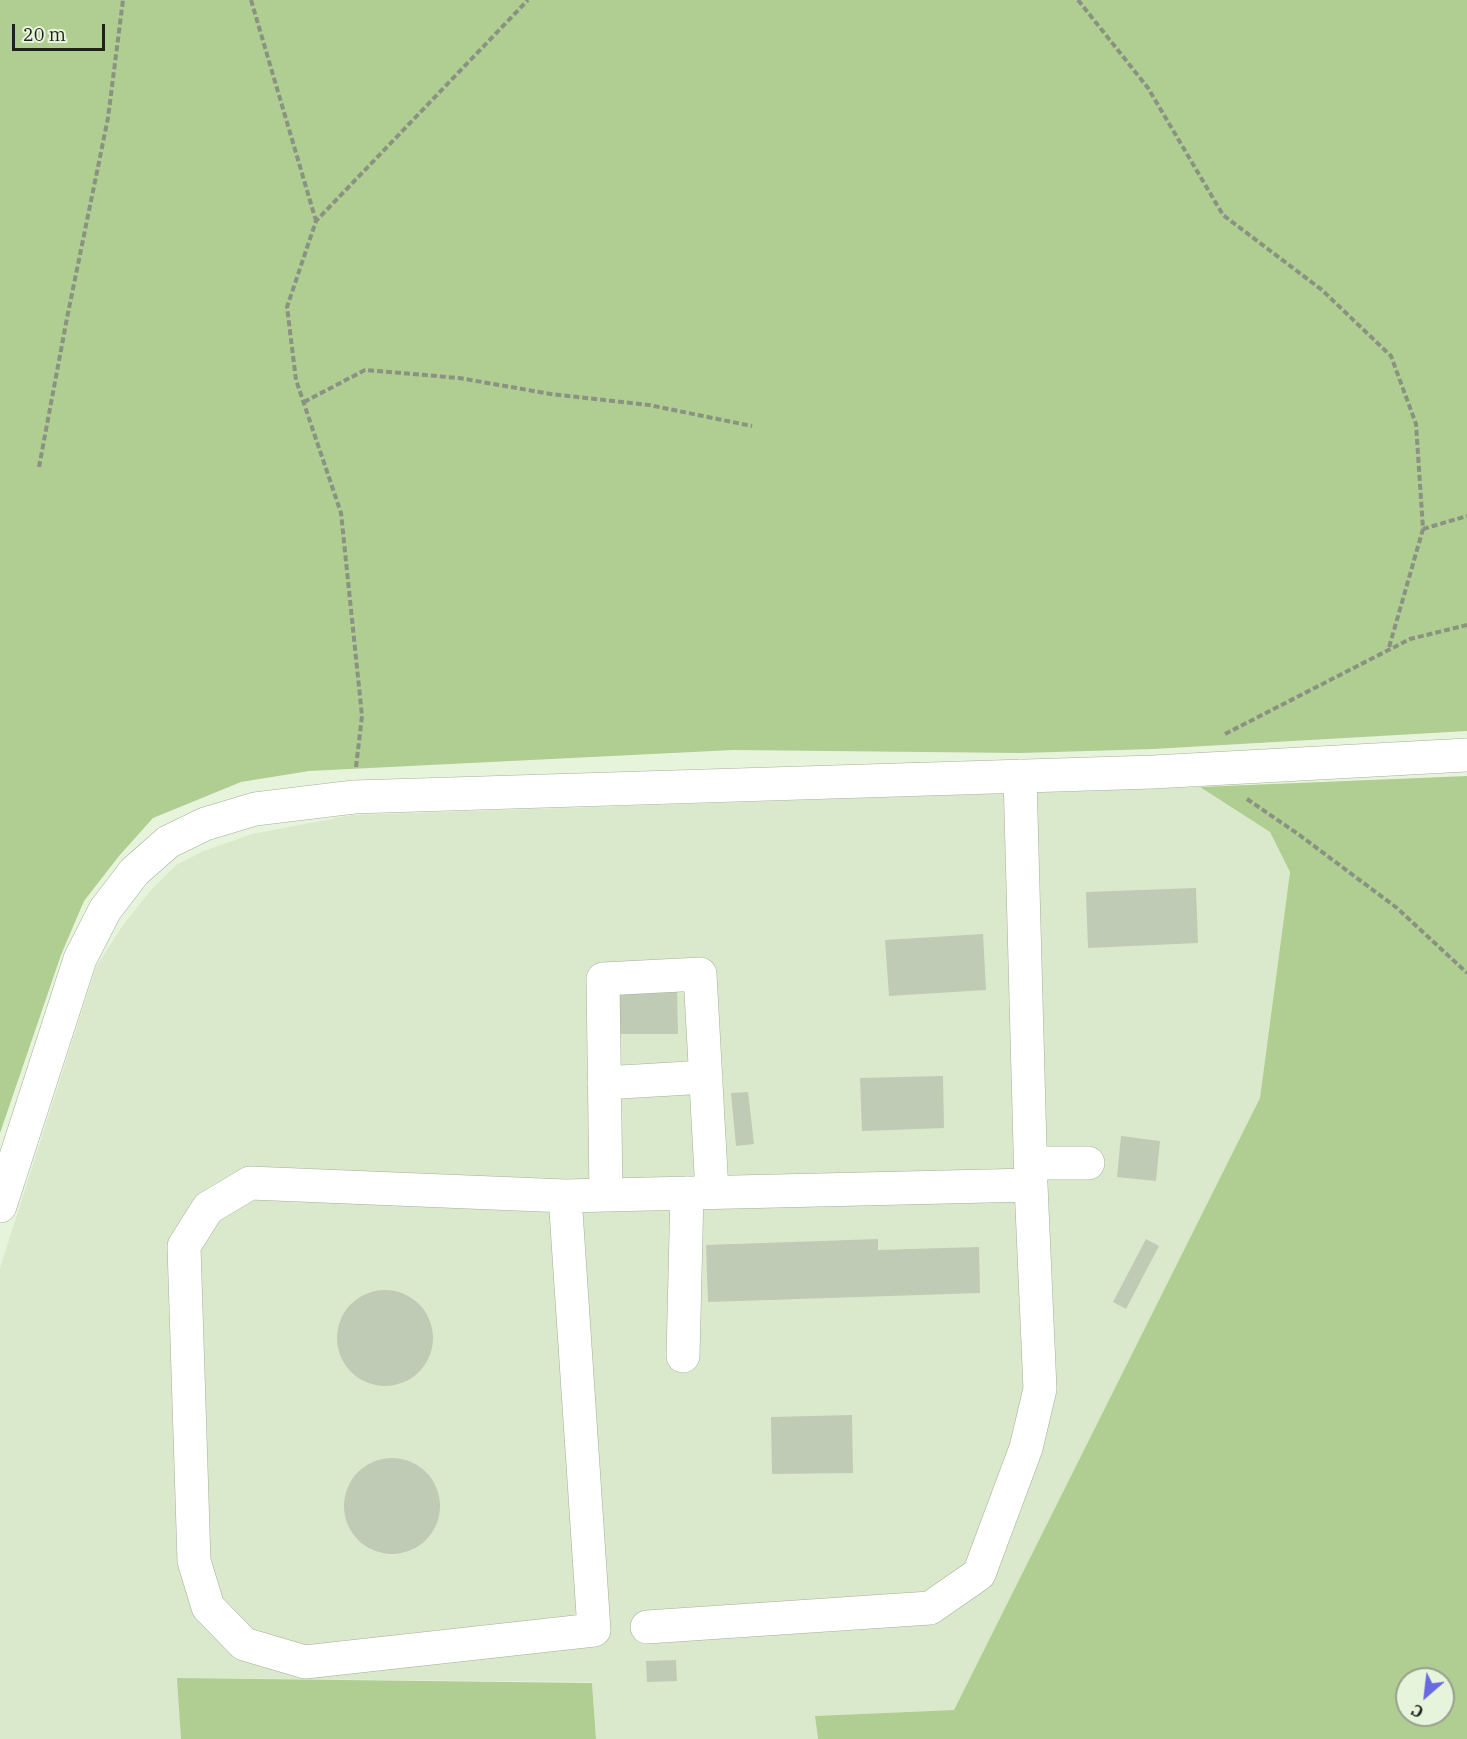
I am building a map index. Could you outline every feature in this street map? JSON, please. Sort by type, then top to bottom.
[{"type":"street","points":[[0,1206],[80,959],[105,909],[134,872],[168,842],[205,824],[255,809],[354,797],[1202,770],[1467,755]]},
{"type":"street","points":[[647,1627],[930,1608],[979,1574],[1026,1448],[1040,1389],[1031,1174],[1020,776]]},
{"type":"street","points":[[606,1195],[603,979],[700,974],[706,1077],[700,1193],[683,1356]]},
{"type":"street","points":[[604,1083],[706,1077]]},
{"type":"street","points":[[565,1196],[594,1630],[305,1662],[244,1644],[208,1607],[194,1561],[184,1246],[208,1208],[250,1183],[565,1196],[700,1193],[1031,1174],[1088,1163]]},
{"type":"path","points":[[39,467],[108,118],[123,0]]},
{"type":"path","points":[[251,0],[316,221]]},
{"type":"path","points":[[354,797],[357,748],[362,716],[341,513],[296,380],[286,307],[316,221],[528,0]]},
{"type":"path","points":[[1078,0],[1148,88],[1223,215],[1322,290],[1391,356],[1416,424],[1423,529],[1388,651]]},
{"type":"path","points":[[304,402],[365,370],[459,378],[552,394],[650,405],[752,426]]},
{"type":"path","points":[[1423,529],[1467,516]]},
{"type":"path","points":[[1224,735],[1410,639],[1467,625]]},
{"type":"path","points":[[1202,770],[1298,834],[1396,908],[1467,973]]},
{"type":"shaded area","points":[[1200,787],[1270,832],[1290,872],[1260,1098],[954,1710],[815,1716],[818,1739],[596,1739],[592,1682],[178,1678],[181,1739],[0,1739],[0,1268],[96,967],[121,928],[150,891],[176,865],[204,851],[252,834],[352,815]]},
{"type":"green space","points":[[0,0],[1467,0],[1467,731],[1153,749],[1021,753],[733,750],[309,771],[241,782],[153,818],[119,856],[84,901],[61,955],[0,1133]]},
{"type":"green space","points":[[1467,776],[1467,1739],[818,1739],[815,1716],[954,1710],[1260,1098],[1290,872],[1270,832],[1200,787]]},
{"type":"green space","points":[[177,1678],[592,1683],[596,1739],[181,1739]]},
{"type":"building","points":[[1196,888],[1198,943],[1088,948],[1086,892]]},
{"type":"building","points":[[983,934],[986,990],[889,996],[885,940]]},
{"type":"building","points":[[677,990],[678,1034],[618,1034],[617,991]]},
{"type":"building","points":[[943,1076],[944,1128],[862,1131],[860,1078]]},
{"type":"building","points":[[748,1092],[754,1144],[736,1146],[731,1093]]},
{"type":"building","points":[[1121,1136],[1160,1141],[1156,1181],[1117,1177]]},
{"type":"building","points":[[878,1239],[878,1250],[979,1247],[980,1293],[708,1302],[706,1245]]},
{"type":"building","points":[[1146,1239],[1159,1246],[1126,1309],[1113,1302]]},
{"type":"building","points":[[385,1290],[403,1293],[419,1304],[430,1320],[433,1338],[430,1356],[419,1372],[403,1383],[385,1386],[367,1383],[351,1372],[340,1356],[337,1338],[340,1320],[351,1304],[367,1293]]},
{"type":"building","points":[[852,1415],[853,1473],[772,1474],[771,1417]]},
{"type":"building","points":[[392,1458],[410,1461],[426,1472],[437,1488],[440,1506],[437,1524],[426,1540],[410,1551],[392,1554],[374,1551],[358,1540],[347,1524],[344,1506],[347,1488],[358,1472],[374,1461]]},
{"type":"building","points":[[676,1660],[677,1681],[647,1682],[646,1661]]}]
